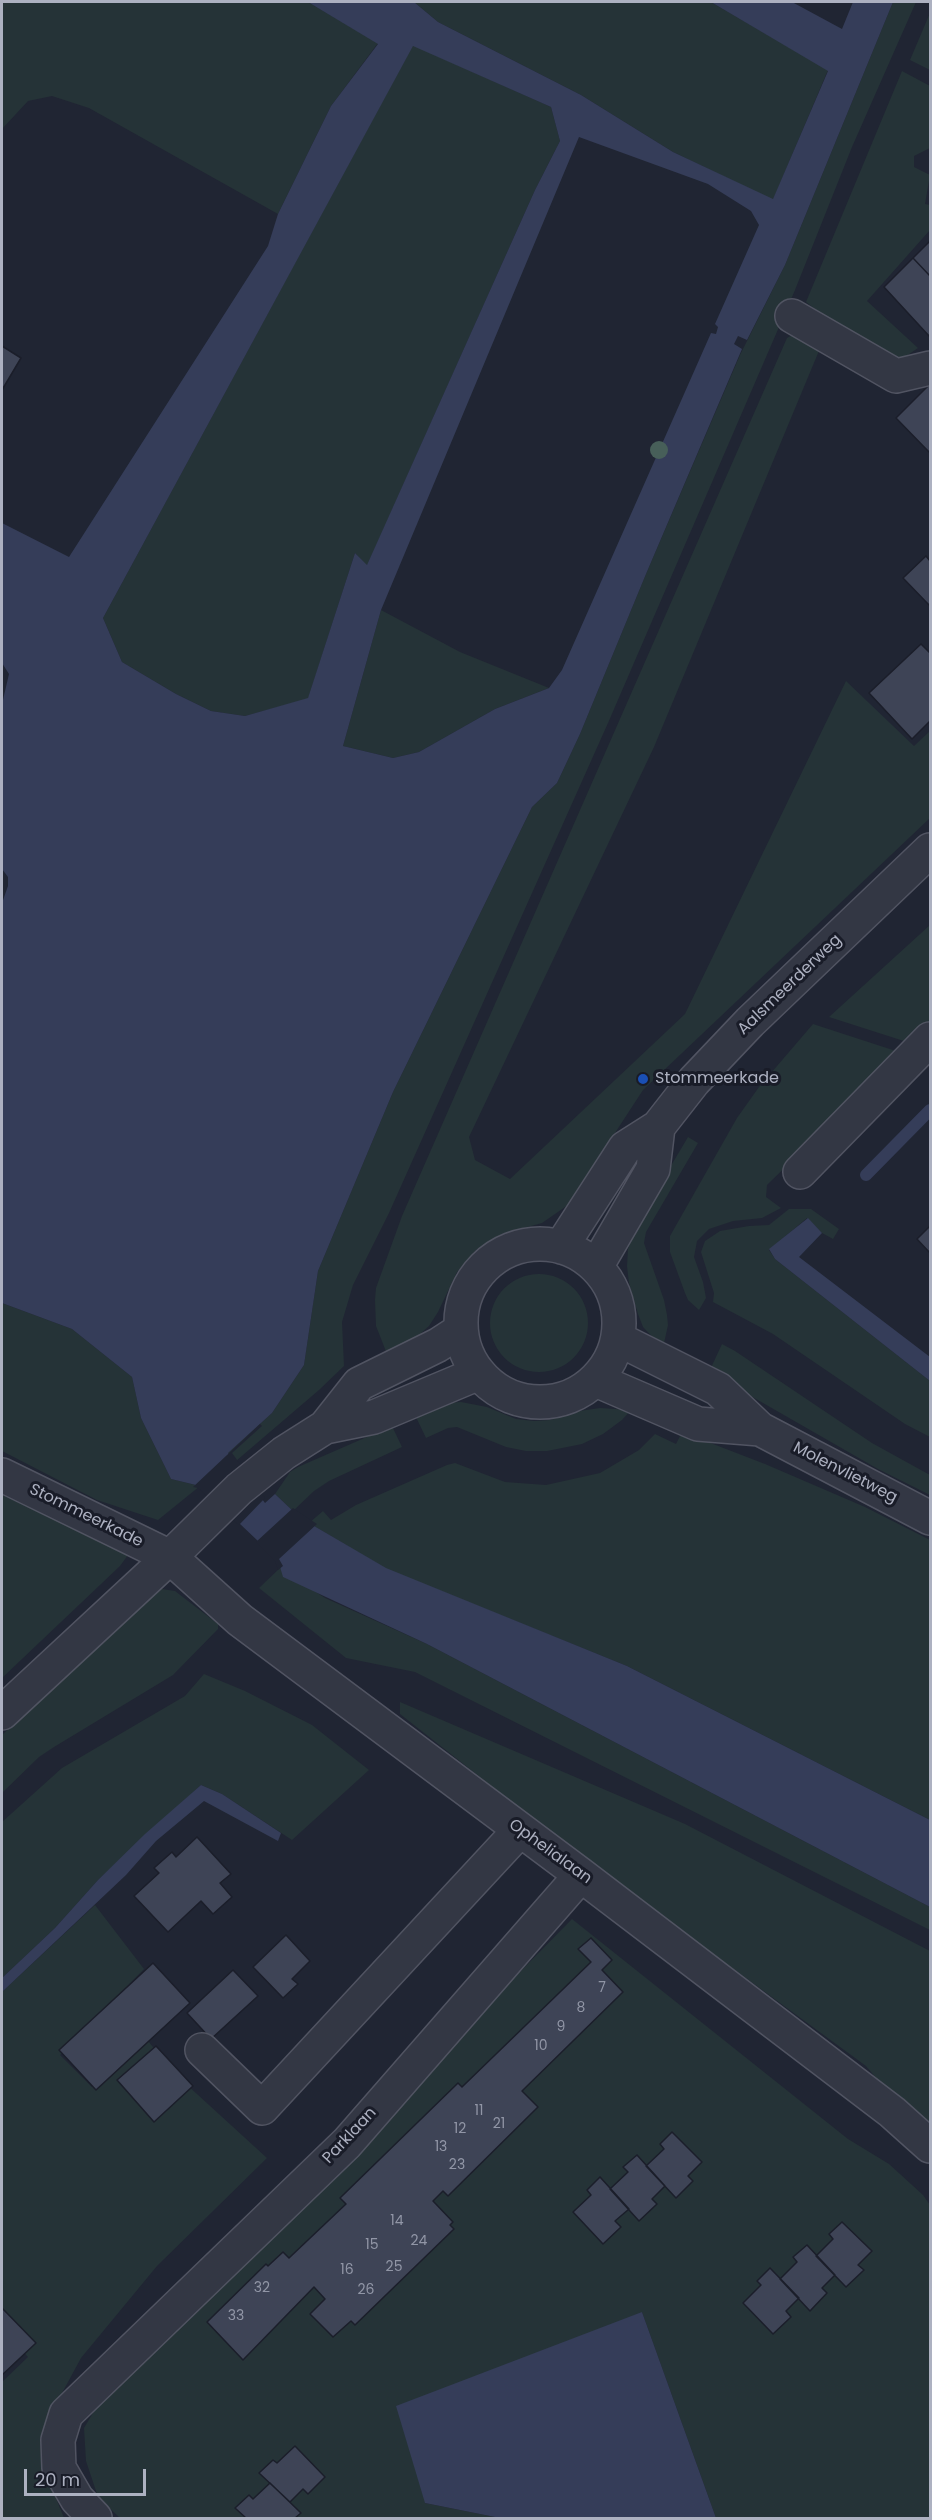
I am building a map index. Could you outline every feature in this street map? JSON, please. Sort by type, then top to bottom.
[{"type":"street","points":[[792,316],[896,376],[930,368]]},
{"type":"street","name":"Aalsmeerderweg","points":[[561,1247],[625,1148],[658,1127],[694,1082],[750,1022],[930,850]]},
{"type":"street","points":[[800,1172],[930,1039]]},
{"type":"street","points":[[596,1267],[653,1168],[658,1127]]},
{"type":"street","points":[[539,1244],[561,1247],[580,1254],[596,1267],[608,1282],[616,1300],[620,1319],[618,1340],[613,1354],[596,1380],[581,1391],[564,1399],[545,1402],[526,1401],[508,1396],[492,1386],[479,1373],[467,1353],[461,1330],[462,1308],[469,1288],[481,1270],[498,1256],[518,1247],[539,1244]]},
{"type":"street","points":[[2,1713],[239,1489],[284,1453],[325,1426],[359,1384],[438,1345],[461,1330]]},
{"type":"street","name":"Molenvlietweg","points":[[618,1340],[718,1389],[760,1429],[930,1518]]},
{"type":"street","points":[[325,1426],[374,1417],[479,1373]]},
{"type":"street","name":"Molenvlietweg","points":[[596,1380],[698,1424],[760,1429]]},
{"type":"street","name":"Stommeerkade","points":[[2,1475],[180,1546]]},
{"type":"street","name":"Ophelialaan","points":[[180,1546],[240,1620],[581,1875],[892,2112],[930,2146]]},
{"type":"street","points":[[202,2050],[262,2108],[520,1830]]},
{"type":"street","name":"Parklaan","points":[[95,2518],[77,2499],[59,2468],[58,2440],[66,2414],[347,2143],[581,1875]]},
{"type":"shaded area","points":[[2,2],[308,2],[378,43],[331,106],[278,214],[89,108],[52,96],[28,101],[2,129]]},
{"type":"shaded area","points":[[414,2],[711,2],[828,70],[773,200],[673,152],[581,95],[438,22]]},
{"type":"shaded area","points":[[893,2],[916,2],[852,147],[795,290],[608,723],[389,1213],[353,1285],[342,1322],[344,1366],[236,1461],[228,1453],[272,1413],[304,1365],[318,1271],[393,1092],[532,807],[557,783],[580,734],[740,355],[785,265]]},
{"type":"shaded area","points":[[930,13],[930,70],[910,60]]},
{"type":"shaded area","points":[[413,45],[551,107],[560,141],[535,190],[367,566],[355,553],[308,699],[245,716],[211,711],[176,694],[122,662],[103,618]]},
{"type":"shaded area","points":[[902,71],[930,86],[930,148],[914,156],[914,167],[930,175],[925,204],[930,205],[930,230],[867,301],[918,348],[899,361],[838,327],[806,302]]},
{"type":"shaded area","points":[[794,334],[821,346],[654,747],[469,1137],[475,1160],[510,1179],[685,1014],[846,681],[914,746],[930,731],[930,818],[643,1090],[568,1205],[542,1223],[502,1234],[477,1249],[457,1272],[429,1326],[410,1343],[387,1354],[376,1326],[376,1288],[402,1216],[787,338]]},
{"type":"shaded area","points":[[381,610],[460,652],[549,688],[495,709],[419,752],[393,758],[343,746]]},
{"type":"shaded area","points":[[930,925],[930,1023],[910,1043],[829,1017]]},
{"type":"shaded area","points":[[813,1024],[902,1053],[767,1185],[766,1197],[781,1208],[762,1218],[733,1221],[709,1229],[697,1241],[694,1257],[706,1298],[699,1310],[688,1300],[685,1293],[670,1252],[670,1236],[737,1118],[759,1087]]},
{"type":"shaded area","points":[[688,1137],[698,1143],[646,1232],[644,1243],[667,1315],[668,1325],[663,1348],[643,1327],[638,1314],[629,1283],[628,1249],[637,1223]]},
{"type":"shaded area","points":[[789,1209],[811,1209],[839,1229],[833,1239],[822,1233],[807,1218],[769,1250],[775,1259],[930,1381],[930,1437],[905,1424],[773,1334],[713,1302],[714,1293],[701,1252],[705,1241],[720,1231],[769,1225]]},
{"type":"shaded area","points":[[539,1274],[558,1278],[573,1289],[584,1304],[588,1323],[584,1342],[573,1357],[558,1368],[539,1372],[520,1368],[505,1357],[494,1342],[490,1323],[494,1304],[505,1289],[520,1278]]},
{"type":"shaded area","points":[[2,1303],[72,1329],[132,1377],[141,1418],[171,1479],[200,1486],[158,1520],[97,1500],[2,1451]]},
{"type":"shaded area","points":[[722,1344],[872,1443],[930,1475],[930,1495],[878,1469],[709,1372]]},
{"type":"shaded area","points":[[461,1402],[487,1407],[516,1419],[534,1421],[550,1420],[579,1411],[600,1408],[631,1410],[603,1434],[582,1444],[547,1451],[526,1451],[506,1447],[457,1427],[448,1428],[426,1438],[415,1415],[447,1403]]},
{"type":"shaded area","points":[[392,1426],[402,1447],[329,1481],[314,1491],[293,1511],[275,1494],[290,1472],[298,1467]]},
{"type":"shaded area","points":[[682,1432],[765,1464],[865,1507],[930,1540],[930,1820],[627,1666],[386,1569],[309,1523],[323,1511],[331,1520],[356,1505],[455,1463],[505,1482],[546,1485],[600,1473],[639,1450],[655,1434],[676,1444]]},
{"type":"shaded area","points":[[2,1495],[128,1555],[120,1566],[2,1678]]},
{"type":"shaded area","points":[[280,1568],[325,1598],[427,1644],[930,1907],[930,1930],[415,1672],[346,1658],[259,1588]]},
{"type":"shaded area","points":[[162,1589],[175,1591],[218,1624],[218,1629],[173,1675],[39,1757],[2,1793],[2,1735],[154,1592]]},
{"type":"shaded area","points":[[204,1674],[245,1691],[312,1725],[369,1770],[292,1840],[222,1794],[201,1785],[98,1880],[55,1928],[2,1978],[2,1822],[62,1768],[185,1696]]},
{"type":"shaded area","points":[[400,1702],[685,1824],[930,1951],[930,2142],[866,2066],[593,1866],[400,1714]]},
{"type":"shaded area","points":[[95,1905],[144,1969],[60,2055],[92,2087],[144,2036],[174,2073],[267,2158],[157,2266],[81,2358],[48,2419],[43,2466],[64,2518],[2,2518],[2,2382],[28,2357],[2,2329],[2,1992]]},
{"type":"shaded area","points":[[572,1919],[848,2139],[889,2164],[923,2195],[930,2205],[930,2518],[716,2518],[642,2312],[425,2503],[500,2518],[120,2518],[98,2497],[86,2461],[84,2428],[103,2396]]},
{"type":"water","points":[[308,2],[414,2],[438,22],[581,95],[673,152],[773,199],[828,71],[711,2],[792,2],[842,29],[853,2],[893,2],[785,265],[747,340],[738,336],[734,344],[742,349],[580,734],[557,783],[532,807],[393,1092],[318,1271],[304,1365],[272,1413],[228,1453],[265,1503],[275,1494],[309,1523],[386,1568],[627,1666],[930,1820],[930,1907],[427,1644],[283,1577],[278,1560],[200,1486],[171,1479],[141,1418],[132,1377],[72,1329],[2,1303],[2,903],[8,886],[8,877],[2,869],[2,704],[9,674],[2,663],[2,523],[69,557],[268,246],[278,214],[331,106],[378,44]],"holes":[[[413,46],[551,107],[560,141],[535,190],[367,565],[355,553],[308,698],[245,716],[211,711],[176,694],[122,662],[103,618]],[[579,137],[708,184],[751,211],[759,225],[715,324],[718,327],[716,334],[711,333],[562,670],[549,688],[495,709],[419,752],[393,758],[343,746],[381,610]]]},
{"type":"water","points":[[808,1218],[822,1233],[799,1257],[930,1357],[930,1381],[775,1259],[769,1249]]},
{"type":"water","points":[[201,1785],[222,1794],[281,1833],[278,1841],[204,1801],[156,1841],[126,1875],[2,1992],[2,1978],[55,1928],[98,1880],[145,1834]]},
{"type":"water","points":[[642,2312],[716,2518],[500,2518],[425,2503],[396,2406]]},
{"type":"pier","points":[[260,1424],[262,1426],[232,1453],[265,1498],[239,1525],[198,1488],[193,1487]]},
{"type":"pier","points":[[293,1508],[317,1524],[279,1559],[283,1566],[278,1570],[275,1561],[256,1542]]},
{"type":"building","points":[[930,241],[930,276],[913,258]]},
{"type":"building","points":[[913,258],[930,276],[930,337],[884,287]]},
{"type":"building","points":[[2,346],[21,358],[2,390]]},
{"type":"building","points":[[930,384],[930,453],[896,418]]},
{"type":"building","points":[[926,556],[930,561],[930,606],[903,578]]},
{"type":"building","points":[[921,644],[930,653],[930,721],[912,739],[869,693]]},
{"type":"building","points":[[930,1226],[930,1253],[917,1239]]},
{"type":"building","points":[[197,1837],[231,1874],[220,1883],[232,1897],[213,1914],[201,1901],[168,1932],[134,1896],[159,1873],[154,1868],[172,1852],[176,1857]]},
{"type":"building","points":[[286,1935],[310,1961],[292,1979],[298,1984],[283,1998],[253,1967]]},
{"type":"building","points":[[591,1938],[612,1960],[602,1970],[623,1992],[522,2091],[538,2107],[448,2196],[443,2191],[433,2201],[453,2222],[450,2225],[454,2229],[355,2325],[351,2321],[333,2337],[310,2314],[325,2299],[314,2287],[243,2360],[207,2322],[266,2264],[268,2266],[283,2252],[289,2258],[346,2204],[340,2198],[458,2083],[462,2087],[591,1962],[578,1949]]},
{"type":"building","points":[[153,1963],[190,2003],[96,2090],[59,2050]]},
{"type":"building","points":[[233,1970],[258,1996],[211,2039],[187,2013]]},
{"type":"building","points":[[156,2046],[193,2086],[154,2122],[117,2080]]},
{"type":"building","points":[[672,2132],[702,2162],[688,2176],[693,2181],[676,2198],[646,2166],[664,2149],[660,2144]]},
{"type":"building","points":[[637,2155],[665,2186],[652,2199],[657,2204],[639,2221],[610,2189],[628,2172],[623,2167]]},
{"type":"building","points":[[600,2177],[629,2209],[615,2221],[621,2227],[603,2244],[573,2212],[591,2195],[587,2190]]},
{"type":"building","points":[[842,2222],[872,2251],[858,2265],[864,2270],[846,2287],[816,2256],[833,2239],[829,2234]]},
{"type":"building","points":[[807,2245],[835,2275],[822,2288],[827,2293],[810,2311],[780,2279],[797,2262],[793,2257]]},
{"type":"building","points":[[770,2268],[799,2298],[786,2311],[791,2317],[773,2334],[743,2303],[761,2285],[757,2281]]},
{"type":"building","points":[[2,2308],[36,2343],[2,2375]]},
{"type":"building","points":[[295,2446],[325,2477],[308,2494],[303,2489],[290,2502],[259,2473],[273,2460],[277,2463]]},
{"type":"building","points":[[270,2483],[301,2513],[295,2518],[246,2518],[235,2508],[249,2495],[253,2499]]},
{"type":"waterway","points":[[866,1175],[930,1110]]},
{"type":"place","name":"Stommeerkade","points":[[643,1079]]}]
